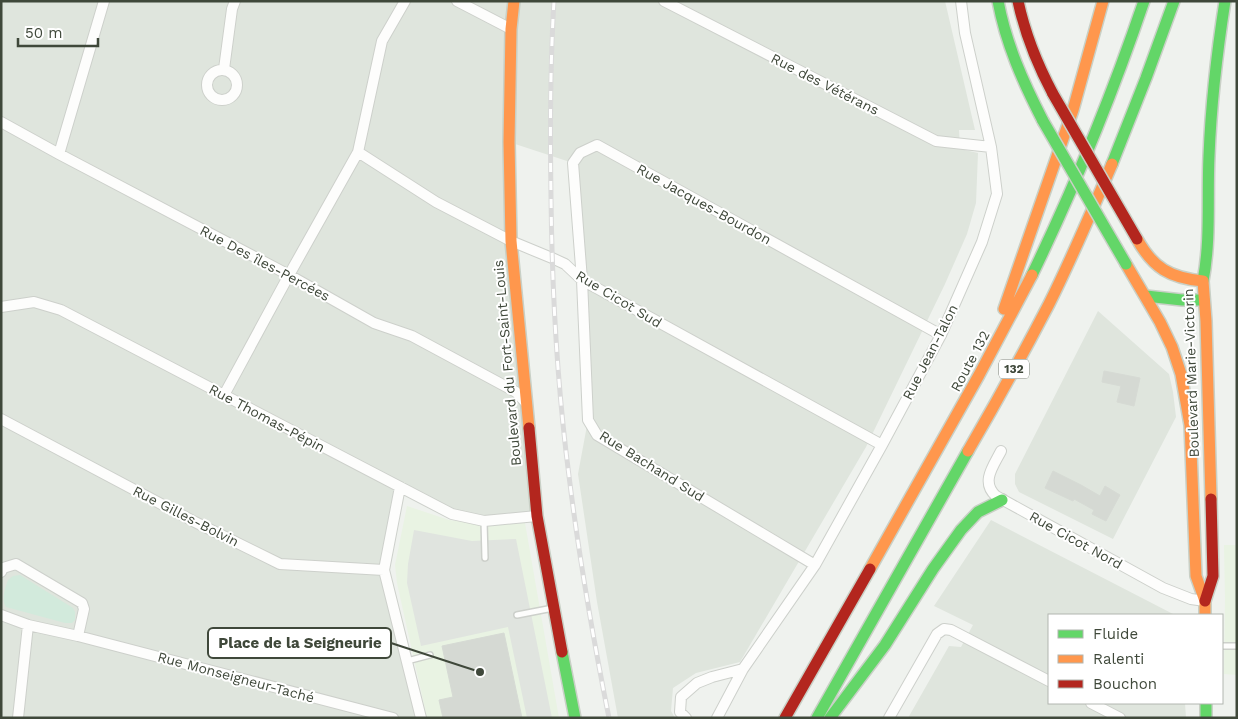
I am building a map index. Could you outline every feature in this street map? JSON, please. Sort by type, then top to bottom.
[{"type":"main road","name":"Boulevard du Fort-Saint-Louis","points":[[514,1],[511,30],[509,142],[511,241],[537,516],[574,718]]},
{"type":"main road","name":"Boulevard Marie-Victorin","points":[[998,1],[1004,32],[1012,58],[1023,83],[1146,296],[1172,347],[1185,390],[1190,424],[1196,576],[1205,601]]},
{"type":"main road","name":"Boulevard Marie-Victorin","points":[[1018,1],[1024,29],[1033,54],[1053,94],[1144,252],[1163,269],[1185,278],[1203,281],[1206,321],[1213,576],[1205,601],[1205,614]]},
{"type":"main road","points":[[987,362],[1080,88],[1103,1]]},
{"type":"main road","name":"Route 132","points":[[785,718],[987,362],[1022,295],[1061,215],[1106,104],[1144,1]]},
{"type":"main road","name":"132","points":[[817,718],[1007,382],[1053,293],[1118,150],[1174,1]]},
{"type":"main road","points":[[1203,281],[1208,254],[1208,189],[1211,128],[1225,1]]},
{"type":"main road","points":[[1146,296],[1182,300],[1204,300]]},
{"type":"main road","points":[[830,718],[886,645],[933,569],[960,530],[978,512],[1002,500]]},
{"type":"main road","points":[[1206,704],[1206,718]]},
{"type":"street","points":[[59,154],[104,1]]},
{"type":"street","points":[[224,69],[232,9],[235,1]]},
{"type":"street","points":[[224,396],[358,152],[382,41],[404,1]]},
{"type":"street","points":[[456,1],[511,30]]},
{"type":"street","name":"Rue des Vétérans","points":[[664,1],[936,141],[991,146]]},
{"type":"street","name":"Rue Jean-Talon","points":[[717,718],[743,669],[815,565],[882,445],[941,334],[982,242],[997,194],[991,146],[965,33],[961,1]]},
{"type":"street","name":"Rue Des îles-Percées","points":[[1,122],[289,275],[374,323],[412,336],[516,392],[527,404]]},
{"type":"street","name":"Rue Jacques-Bourdon","points":[[582,280],[572,163],[580,153],[597,145],[941,334]]},
{"type":"street","name":"Rue Cicot Sud","points":[[358,152],[436,202],[511,241],[565,264],[582,280],[882,445]]},
{"type":"street","name":"Rue Bachand Sud","points":[[582,280],[588,420],[597,435],[815,565]]},
{"type":"street","name":"Rue Thomas-Pépin","points":[[1,307],[34,302],[61,310],[452,514],[484,520],[537,516]]},
{"type":"street","name":"Rue Gilles-Bolvin","points":[[1,419],[195,522],[280,564],[384,570]]},
{"type":"street","name":"Rue Cicot Nord","points":[[1001,451],[989,474],[988,483],[992,493],[1163,588],[1205,601]]},
{"type":"street","points":[[400,487],[384,570],[421,718]]},
{"type":"street","points":[[1,572],[3,568],[16,564],[82,603],[84,609],[78,636]]},
{"type":"street","name":"Rue Monseigneur-Taché","points":[[1,615],[28,625],[78,636],[393,718]]},
{"type":"street","points":[[18,718],[28,625]]},
{"type":"street","points":[[889,718],[937,634],[944,629],[951,630],[1048,680]]},
{"type":"street","points":[[686,718],[680,712],[680,697],[697,683],[743,669]]},
{"type":"street","points":[[1093,704],[1120,718]]},
{"type":"lane","points":[[484,520],[485,558]]},
{"type":"lane","points":[[517,616],[553,608]]},
{"type":"lane","points":[[1223,646],[1237,646]]},
{"type":"lane","points":[[407,661],[430,655]]},
{"type":"shaded area","points":[[1,1],[945,1],[975,130],[959,130],[960,149],[978,153],[976,203],[967,234],[945,284],[866,447],[740,662],[696,673],[673,688],[671,711],[675,718],[618,718],[597,602],[578,474],[588,420],[573,163],[509,142],[537,516],[484,521],[452,514],[400,488],[384,570],[421,718],[1,718]]},
{"type":"shaded area","points":[[1098,311],[1169,374],[1176,417],[1113,539],[1019,492],[1015,484],[1015,474]]},
{"type":"shaded area","points":[[407,506],[449,520],[486,525],[525,523],[559,718],[427,718],[397,583],[395,565]]},
{"type":"shaded area","points":[[991,520],[1173,614],[1048,614],[1048,704],[1185,704],[1186,718],[908,718],[949,646],[961,647],[973,625],[934,606]]},
{"type":"shaded area","points":[[414,530],[472,541],[516,539],[552,718],[527,718],[508,627],[421,646],[407,583]]},
{"type":"shaded area","points":[[1224,545],[1237,545],[1237,675],[1224,674]]},
{"type":"shaded area","points":[[20,575],[73,608],[75,620],[72,623],[65,623],[6,607],[4,597],[8,580],[13,576]]},
{"type":"building","points":[[1104,371],[1140,378],[1134,406],[1117,402],[1121,386],[1102,382]]},
{"type":"building","points":[[1053,471],[1100,496],[1105,486],[1120,495],[1106,521],[1092,514],[1094,510],[1074,499],[1073,501],[1045,488]]},
{"type":"building","points":[[504,633],[522,718],[443,718],[439,700],[453,697],[442,646]]},
{"type":"railway","points":[[554,1],[550,124],[553,267],[558,372],[577,537],[609,718]]},
{"type":"traffic: fast","points":[[998,1],[1001,17],[1016,62],[1043,121]]},
{"type":"traffic: fast","points":[[1032,275],[1092,140],[1144,1]]},
{"type":"traffic: fast","points":[[1112,164],[1174,1]]},
{"type":"traffic: fast","points":[[1203,281],[1208,234],[1208,172],[1211,117],[1225,1]]},
{"type":"traffic: fast","points":[[1043,121],[1126,264]]},
{"type":"traffic: fast","points":[[1146,296],[1182,300],[1204,300]]},
{"type":"traffic: fast","points":[[817,718],[968,451]]},
{"type":"traffic: fast","points":[[830,718],[885,645],[933,569],[961,530],[978,512],[1002,500]]},
{"type":"traffic: fast","points":[[562,652],[575,718]]},
{"type":"traffic: fast","points":[[1206,704],[1206,718]]},
{"type":"traffic: slow","points":[[514,1],[511,29],[509,142],[511,241],[529,428]]},
{"type":"traffic: slow","points":[[1004,309],[1073,110],[1103,1]]},
{"type":"traffic: slow","points":[[968,451],[1049,304],[1112,164]]},
{"type":"traffic: slow","points":[[1137,239],[1149,257],[1164,270],[1191,280],[1203,281],[1206,321],[1211,499]]},
{"type":"traffic: slow","points":[[1126,264],[1160,322],[1172,347],[1181,374],[1190,425],[1196,576],[1205,601],[1205,614]]},
{"type":"traffic: slow","points":[[870,569],[979,375],[1032,275]]},
{"type":"traffic: jam","points":[[1018,1],[1032,49],[1053,94]]},
{"type":"traffic: jam","points":[[1053,94],[1137,239]]},
{"type":"traffic: jam","points":[[529,428],[537,516],[562,652]]},
{"type":"traffic: jam","points":[[1205,601],[1213,576],[1211,499]]},
{"type":"traffic: jam","points":[[785,718],[870,569]]},
{"type":"place","name":"Place de la Seigneurie","points":[[480,672]]}]
